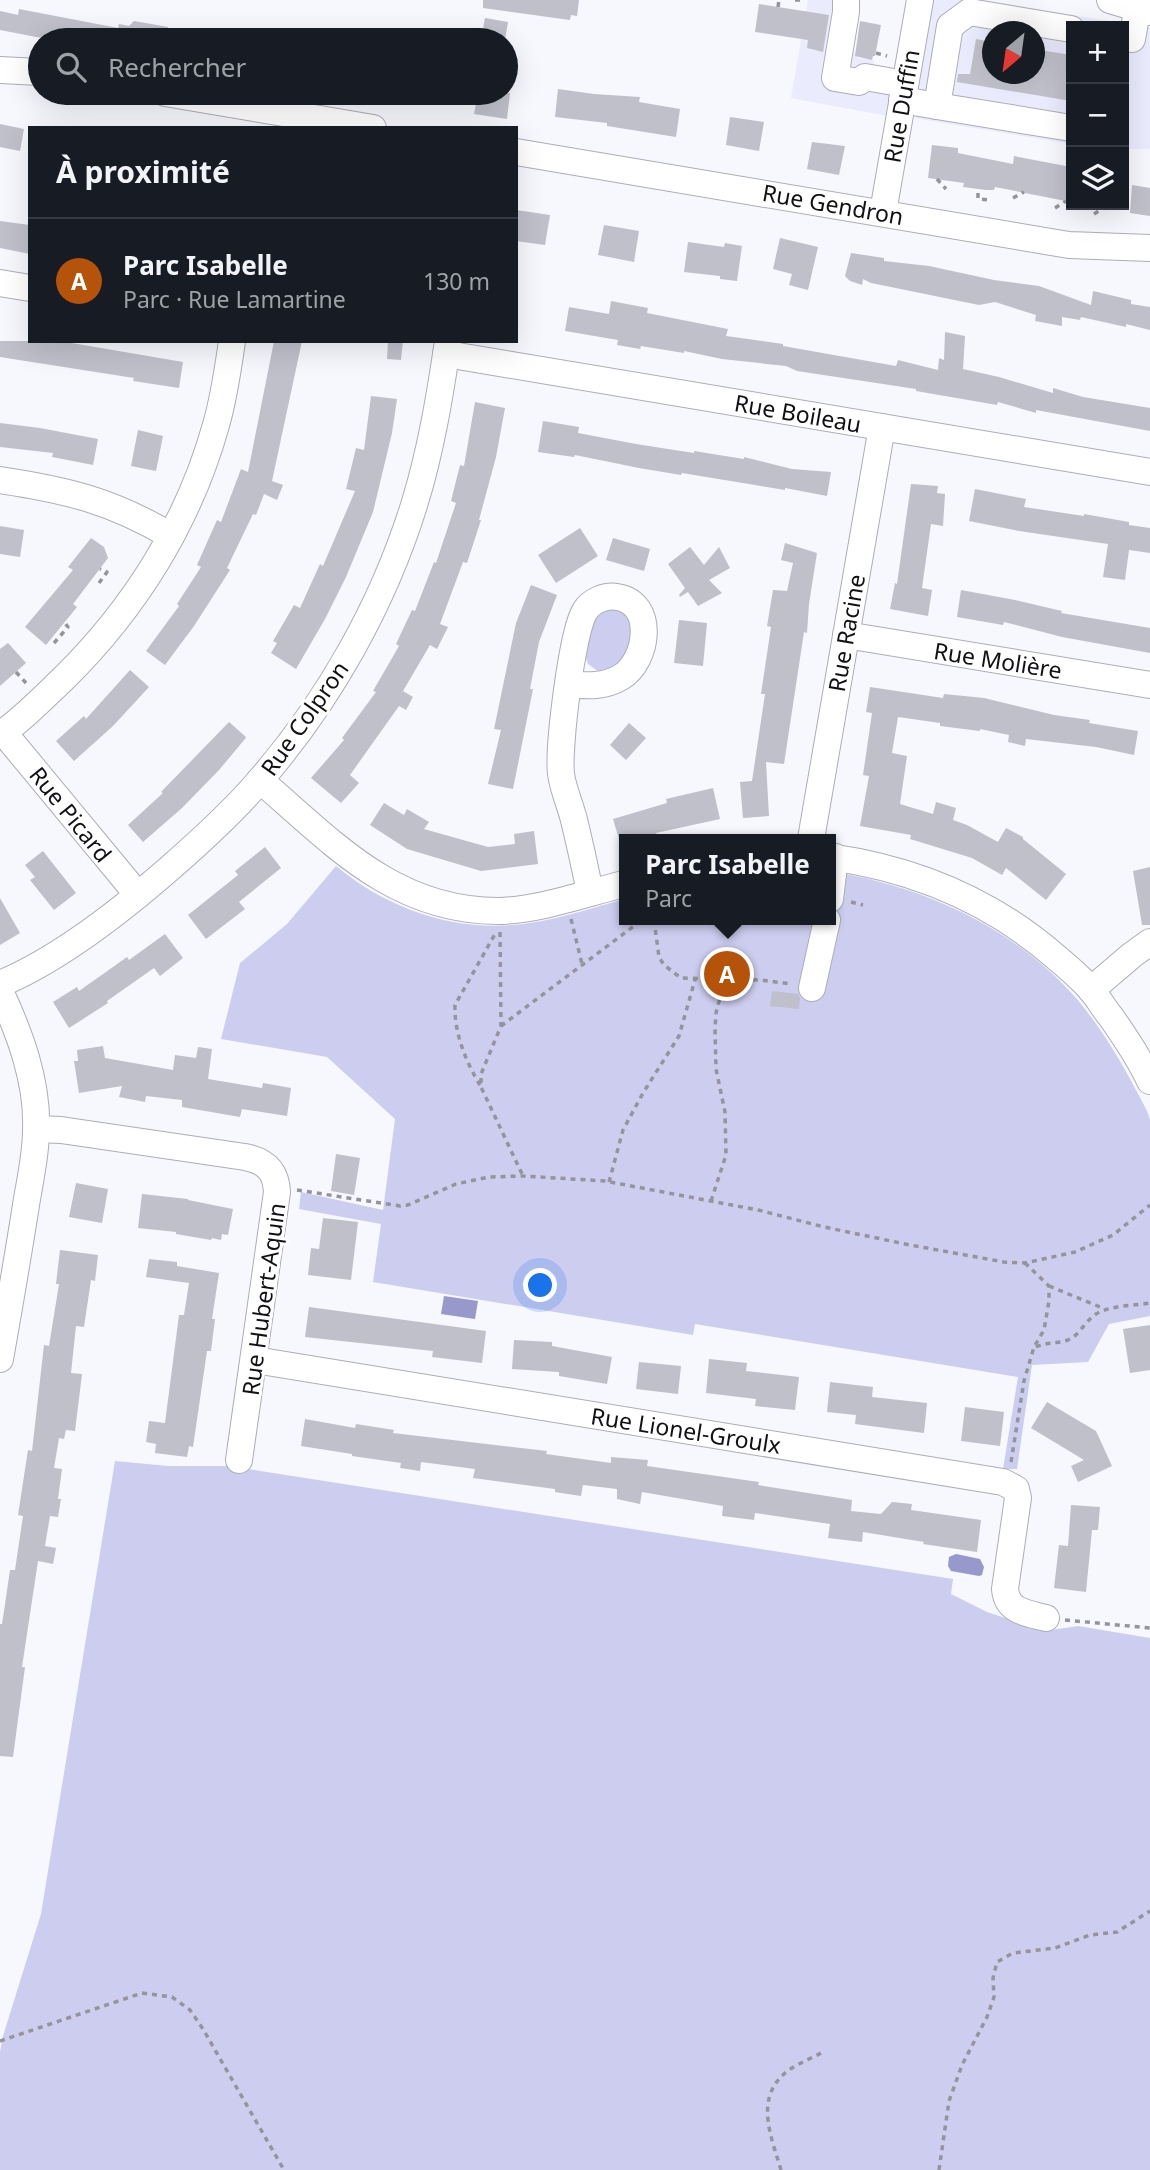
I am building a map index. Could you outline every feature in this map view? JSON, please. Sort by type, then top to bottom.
[{"type":"street","points":[[846,0],[835,78],[859,82],[865,77],[937,106],[1066,127]]},
{"type":"street","name":"Rue Duffin","points":[[883,212],[920,0]]},
{"type":"street","points":[[1111,0],[1142,7],[1135,39]]},
{"type":"street","points":[[937,106],[950,26],[969,12],[987,8],[1066,28]]},
{"type":"street","points":[[0,70],[28,71]]},
{"type":"street","points":[[213,105],[268,119],[350,126]]},
{"type":"street","name":"Rue Gendron","points":[[518,152],[1069,245],[1150,248]]},
{"type":"street","points":[[0,283],[28,288]]},
{"type":"street","points":[[2,734],[51,690],[107,632],[159,560],[193,490],[210,447],[222,401],[232,343]]},
{"type":"street","name":"Rue Boileau","points":[[447,348],[882,427],[1150,472]]},
{"type":"street","name":"Rue Colpron","points":[[0,984],[52,956],[121,909],[198,843],[260,780],[313,711],[369,616],[404,534],[423,472],[447,348]]},
{"type":"street","name":"Rue Racine","points":[[812,834],[882,427]]},
{"type":"street","points":[[0,480],[60,490],[105,503],[130,513],[171,536]]},
{"type":"street","name":"Rue Molière","points":[[846,635],[1150,685]]},
{"type":"street","points":[[569,684],[561,740],[561,775],[574,820],[578,896]]},
{"type":"street","name":"Rue Picard","points":[[2,734],[138,895]]},
{"type":"street","points":[[260,780],[358,864],[397,888],[418,897],[455,907],[499,911],[521,909],[619,885]]},
{"type":"street","points":[[836,858],[901,871],[976,901],[1030,936],[1091,990],[1150,1081]]},
{"type":"street","points":[[812,988],[826,925]]},
{"type":"street","points":[[1091,990],[1150,942]]},
{"type":"street","points":[[0,991],[27,1062],[37,1129],[2,1332],[0,1359]]},
{"type":"street","name":"Rue Hubert-Aquin","points":[[37,1129],[61,1130],[257,1159],[266,1164],[275,1178],[278,1192],[239,1460]]},
{"type":"street","name":"Rue Lionel-Groulx","points":[[255,1360],[1003,1482],[1016,1489],[1018,1498],[1005,1589],[1009,1603],[1016,1609],[1046,1618]]},
{"type":"path","points":[[778,7],[779,0]]},
{"type":"path","points":[[795,0],[802,0]]},
{"type":"path","points":[[937,179],[946,189]]},
{"type":"path","points":[[1013,198],[1024,192]]},
{"type":"path","points":[[978,193],[978,199],[990,200]]},
{"type":"path","points":[[1055,208],[1066,201]]},
{"type":"path","points":[[1094,214],[1100,210]]},
{"type":"path","points":[[99,583],[107,572],[100,569]]},
{"type":"path","points":[[54,643],[68,627],[64,622]]},
{"type":"path","points":[[578,896],[582,964]]},
{"type":"path","points":[[501,1026],[635,925]]},
{"type":"path","points":[[655,925],[659,957],[664,965],[681,978],[770,981],[812,988]]},
{"type":"path","points":[[481,1087],[481,1074],[501,1026],[499,926],[455,1004],[459,1034],[469,1066],[523,1176]]},
{"type":"path","points":[[711,1201],[726,1154],[727,1131],[716,1069],[715,1029],[724,972]]},
{"type":"path","points":[[608,1182],[623,1130],[643,1093],[680,1037],[695,980]]},
{"type":"path","points":[[289,1190],[400,1206],[456,1184],[489,1177],[523,1176],[608,1182],[711,1201],[910,1245],[1004,1262],[1025,1263],[1075,1252],[1113,1235],[1150,1205]]},
{"type":"path","points":[[1034,1273],[1037,1261]]},
{"type":"path","points":[[1025,1263],[1049,1286],[1106,1310]]},
{"type":"path","points":[[1010,1470],[1024,1381],[1034,1347],[1044,1330],[1049,1286]]},
{"type":"path","points":[[1034,1347],[1045,1342],[1068,1340],[1095,1315],[1106,1310],[1150,1303]]},
{"type":"path","points":[[1046,1618],[1150,1628]]},
{"type":"path","points":[[939,2170],[949,2101],[962,2065],[987,2017],[994,1997],[993,1978],[997,1962],[1013,1953],[1055,1948],[1090,1935],[1117,1932],[1150,1911]]},
{"type":"path","points":[[0,2041],[142,1993],[172,1997],[190,2010],[197,2020],[284,2170]]},
{"type":"path","points":[[781,2170],[768,2127],[767,2106],[775,2085],[788,2070],[823,2052]]},
{"type":"shaded area","points":[[808,0],[853,0],[850,51],[858,52],[857,58],[874,60],[874,65],[895,69],[888,116],[791,98]]},
{"type":"shaded area","points":[[933,0],[982,0],[1108,21],[1066,21],[1066,143],[913,118]]},
{"type":"shaded area","points":[[1129,24],[1150,28],[1150,149],[1129,149]]},
{"type":"shaded area","points":[[619,607],[633,620],[627,654],[618,665],[599,672],[588,664],[585,655],[590,623],[601,609]]},
{"type":"shaded area","points":[[336,866],[357,882],[403,907],[452,922],[478,925],[504,926],[542,921],[619,900],[619,925],[836,925],[836,903],[846,874],[878,881],[941,903],[1000,933],[1027,952],[1076,998],[1115,1053],[1147,1111],[1150,1120],[1150,1316],[1109,1324],[1088,1362],[1032,1365],[1017,1469],[1003,1469],[1018,1377],[695,1324],[693,1335],[373,1282],[381,1224],[299,1209],[301,1192],[383,1210],[395,1119],[327,1057],[221,1039],[240,963],[287,924]]},
{"type":"shaded area","points":[[444,1296],[478,1301],[475,1319],[441,1314]]},
{"type":"shaded area","points":[[115,1461],[168,1466],[228,1466],[953,1579],[951,1594],[987,1612],[1044,1631],[1078,1626],[1150,1638],[1150,2170],[0,2170],[0,2052],[41,1914]]},
{"type":"shaded area","points":[[956,1554],[980,1559],[984,1567],[982,1575],[951,1571],[948,1566],[949,1557]]},
{"type":"building","points":[[483,0],[579,0],[577,16],[571,15],[570,20],[483,8]]},
{"type":"building","points":[[759,4],[829,15],[823,52],[807,48],[808,40],[755,32]]},
{"type":"building","points":[[19,9],[118,28],[28,28],[28,35],[0,30],[0,11],[18,15]]},
{"type":"building","points":[[485,18],[508,22],[507,28],[483,28]]},
{"type":"building","points":[[134,21],[168,27],[118,28],[119,24],[129,26]]},
{"type":"building","points":[[860,21],[881,25],[872,60],[855,56]]},
{"type":"building","points":[[976,39],[982,40],[982,84],[1045,84],[1045,51],[1066,54],[1066,100],[957,82],[958,74],[970,74]]},
{"type":"building","points":[[558,89],[640,97],[639,102],[680,109],[676,137],[607,126],[607,123],[555,117]]},
{"type":"building","points":[[476,105],[509,105],[507,119],[474,114]]},
{"type":"building","points":[[730,117],[764,122],[759,151],[726,145]]},
{"type":"building","points":[[0,124],[24,129],[20,151],[0,147]]},
{"type":"building","points":[[812,142],[845,146],[839,175],[807,169]]},
{"type":"building","points":[[932,145],[958,148],[958,153],[1013,164],[1014,156],[1066,166],[1066,201],[995,187],[994,190],[986,190],[963,187],[964,183],[928,178]]},
{"type":"building","points":[[1132,185],[1150,188],[1150,216],[1130,213]]},
{"type":"building","points":[[518,210],[550,215],[545,245],[518,241]]},
{"type":"building","points":[[0,221],[28,225],[28,254],[0,248]]},
{"type":"building","points":[[604,225],[639,231],[634,262],[598,255]]},
{"type":"building","points":[[780,238],[818,247],[808,290],[789,285],[792,274],[773,269]]},
{"type":"building","points":[[688,242],[724,247],[725,243],[742,246],[737,281],[684,272]]},
{"type":"building","points":[[851,253],[884,258],[884,261],[929,266],[994,280],[1039,286],[1091,305],[1093,291],[1131,300],[1131,304],[1150,307],[1150,330],[1081,317],[1080,320],[1062,317],[1062,326],[1035,321],[1036,315],[995,302],[979,305],[871,283],[863,279],[862,285],[845,276]]},
{"type":"building","points":[[611,301],[648,308],[647,313],[728,329],[726,336],[896,366],[898,360],[938,370],[939,358],[944,360],[945,332],[965,336],[963,369],[1053,393],[1053,388],[1083,397],[1150,408],[1150,431],[1036,410],[1036,413],[998,402],[997,405],[916,389],[797,371],[786,366],[722,359],[684,351],[641,346],[640,349],[617,345],[618,340],[565,331],[569,307],[609,314]]},
{"type":"building","points":[[0,341],[28,341],[72,343],[183,362],[179,388],[133,381],[134,378],[0,357]]},
{"type":"building","points":[[274,343],[302,343],[272,481],[283,485],[277,500],[264,494],[256,515],[253,514],[227,568],[230,570],[165,665],[146,651],[179,606],[177,604],[201,567],[197,565],[217,520],[221,522],[241,469],[248,472]]},
{"type":"building","points":[[388,343],[403,343],[401,360],[387,359]]},
{"type":"building","points":[[371,396],[397,399],[392,433],[373,512],[346,577],[296,669],[271,653],[277,643],[273,641],[294,605],[300,608],[320,564],[323,566],[355,491],[346,489],[356,448],[364,450]]},
{"type":"building","points":[[475,402],[505,408],[481,520],[467,563],[463,562],[440,624],[448,627],[437,649],[430,645],[403,691],[413,697],[406,710],[399,706],[350,775],[359,783],[341,803],[311,778],[344,740],[342,738],[376,692],[373,691],[399,646],[396,644],[412,610],[415,611],[434,562],[436,563],[456,503],[451,501],[460,465],[464,466]]},
{"type":"building","points":[[543,421],[579,427],[578,433],[636,444],[744,457],[792,469],[831,472],[827,496],[682,473],[681,475],[575,455],[538,452]]},
{"type":"building","points":[[0,423],[98,439],[93,465],[52,457],[53,453],[0,447]]},
{"type":"building","points":[[138,430],[163,436],[156,471],[131,466]]},
{"type":"building","points":[[911,484],[938,486],[937,493],[945,494],[943,526],[931,524],[922,588],[932,590],[928,616],[890,609],[895,583],[897,584]]},
{"type":"building","points":[[975,489],[1026,499],[1024,507],[1084,514],[1150,528],[1150,553],[1129,550],[1125,580],[1103,577],[1108,544],[969,521]]},
{"type":"building","points":[[0,526],[24,530],[20,557],[0,554]]},
{"type":"building","points":[[580,528],[598,556],[556,583],[538,555]]},
{"type":"building","points":[[91,538],[104,547],[108,558],[73,604],[77,607],[46,645],[25,627],[73,570],[68,567]]},
{"type":"building","points":[[613,538],[650,549],[644,571],[606,560]]},
{"type":"building","points":[[785,543],[817,553],[807,633],[804,632],[784,764],[766,762],[769,816],[743,818],[740,782],[752,781],[765,694],[761,694],[771,627],[767,626],[773,590],[787,591],[793,563],[781,560]]},
{"type":"building","points":[[690,547],[704,565],[719,547],[730,568],[709,580],[722,593],[698,606],[688,592],[680,597],[685,588],[668,564]]},
{"type":"building","points":[[531,585],[557,595],[539,642],[530,689],[533,689],[513,789],[488,784],[501,730],[494,729],[516,623]]},
{"type":"building","points":[[961,590],[1015,600],[1062,611],[1061,613],[1150,628],[1150,653],[1062,637],[1004,622],[1003,625],[957,617]]},
{"type":"building","points":[[679,620],[707,623],[703,666],[674,663]]},
{"type":"building","points":[[8,643],[26,663],[0,686],[0,649]]},
{"type":"building","points":[[130,670],[149,687],[113,726],[74,761],[56,741],[84,716],[86,719]]},
{"type":"building","points":[[870,687],[943,698],[944,694],[984,698],[1054,715],[1090,720],[1089,723],[1138,731],[1134,755],[1096,747],[1026,739],[1025,746],[1008,742],[1009,735],[980,729],[940,726],[940,723],[898,717],[892,753],[907,756],[900,804],[933,814],[936,802],[956,808],[953,820],[998,842],[1006,828],[1023,837],[1066,874],[1046,900],[1006,868],[1002,875],[972,858],[910,839],[911,835],[860,826],[869,776],[863,775],[872,713],[866,712]]},
{"type":"building","points":[[229,722],[245,739],[182,808],[143,842],[128,825],[163,793],[161,792]]},
{"type":"building","points":[[629,723],[646,738],[626,760],[610,745]]},
{"type":"building","points":[[713,788],[720,819],[656,834],[619,834],[619,839],[613,819],[667,803],[666,799]]},
{"type":"building","points":[[384,803],[404,815],[407,809],[429,822],[424,829],[488,847],[515,844],[514,834],[534,831],[538,864],[481,871],[407,849],[370,825]]},
{"type":"building","points":[[265,847],[281,868],[239,902],[245,909],[206,939],[188,915],[238,875],[235,871]]},
{"type":"building","points":[[43,851],[76,893],[54,910],[30,880],[35,877],[25,865]]},
{"type":"building","points":[[1150,867],[1150,925],[1142,925],[1133,871]]},
{"type":"building","points":[[0,898],[20,933],[0,945]]},
{"type":"building","points":[[165,934],[183,958],[160,976],[154,968],[69,1028],[53,1002],[77,987],[79,991]]},
{"type":"building","points":[[772,991],[798,994],[799,1009],[770,1006]]},
{"type":"building","points":[[103,1046],[105,1058],[173,1070],[175,1055],[196,1058],[198,1047],[212,1049],[208,1079],[262,1088],[263,1083],[291,1088],[287,1116],[242,1109],[240,1117],[182,1107],[182,1100],[146,1096],[145,1102],[119,1097],[122,1086],[79,1093],[74,1061],[78,1061],[77,1050]]},
{"type":"building","points":[[336,1154],[360,1158],[354,1195],[331,1191]]},
{"type":"building","points":[[76,1183],[108,1189],[102,1223],[69,1217]]},
{"type":"building","points":[[142,1194],[188,1199],[233,1209],[228,1235],[222,1234],[221,1240],[211,1240],[176,1232],[138,1228]]},
{"type":"building","points":[[323,1218],[358,1222],[351,1280],[308,1275],[311,1248],[319,1249]]},
{"type":"building","points":[[60,1250],[98,1255],[95,1281],[91,1280],[84,1327],[76,1326],[71,1373],[82,1374],[75,1431],[66,1430],[64,1439],[59,1438],[54,1468],[62,1469],[58,1499],[61,1499],[58,1517],[50,1516],[45,1546],[56,1548],[53,1564],[38,1561],[22,1667],[25,1667],[13,1757],[0,1756],[0,1624],[10,1570],[15,1570],[23,1516],[18,1515],[28,1450],[32,1451],[44,1345],[49,1346],[59,1284],[56,1284]]},
{"type":"building","points":[[149,1259],[177,1262],[177,1266],[219,1273],[212,1319],[215,1319],[211,1351],[207,1351],[193,1447],[189,1446],[187,1457],[155,1453],[156,1444],[146,1442],[149,1421],[165,1423],[179,1315],[184,1315],[189,1283],[146,1277]]},
{"type":"building","points":[[309,1307],[486,1331],[482,1363],[432,1357],[433,1351],[305,1337]]},
{"type":"building","points":[[1150,1325],[1150,1370],[1130,1373],[1123,1329]]},
{"type":"building","points":[[514,1340],[552,1342],[552,1346],[612,1357],[607,1384],[559,1376],[559,1372],[512,1369]]},
{"type":"building","points":[[709,1359],[747,1363],[746,1371],[799,1377],[795,1410],[755,1406],[756,1399],[706,1393]]},
{"type":"building","points":[[639,1362],[681,1366],[678,1394],[636,1389]]},
{"type":"building","points":[[830,1382],[873,1387],[872,1397],[927,1403],[924,1433],[855,1424],[856,1415],[827,1412]]},
{"type":"building","points":[[1047,1402],[1096,1431],[1112,1466],[1078,1482],[1071,1466],[1084,1460],[1031,1428]]},
{"type":"building","points":[[965,1407],[1004,1412],[1000,1446],[961,1441]]},
{"type":"building","points":[[305,1419],[355,1428],[356,1424],[394,1430],[393,1433],[547,1451],[546,1454],[611,1463],[611,1457],[648,1460],[647,1466],[759,1482],[758,1485],[852,1500],[851,1511],[881,1514],[892,1502],[912,1504],[911,1510],[981,1520],[977,1552],[863,1532],[862,1542],[828,1538],[830,1524],[755,1513],[754,1520],[722,1516],[723,1506],[642,1492],[640,1504],[617,1499],[617,1489],[583,1485],[581,1496],[555,1492],[555,1489],[473,1478],[475,1469],[421,1462],[420,1471],[400,1468],[401,1463],[301,1446]]},
{"type":"building","points":[[1071,1505],[1100,1507],[1098,1530],[1092,1530],[1086,1592],[1054,1588],[1059,1545],[1068,1546]]},
{"type":"place","name":"Parc Isabelle","points":[[727,974]]}]
